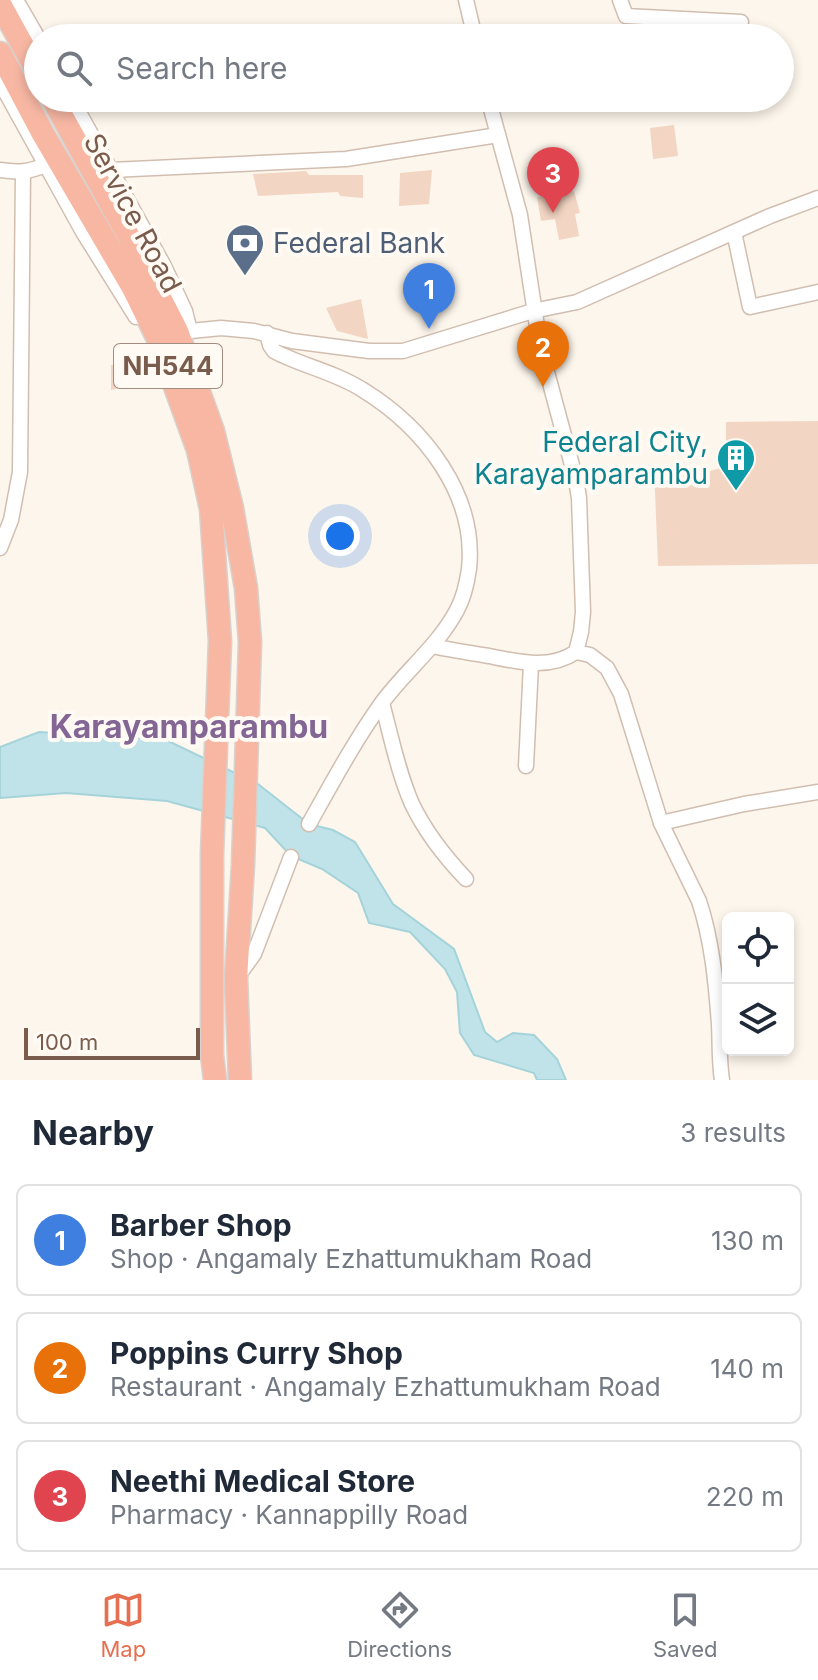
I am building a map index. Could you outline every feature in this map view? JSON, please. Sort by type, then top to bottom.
[{"type":"highway","points":[[0,4],[24,48]]},
{"type":"highway","name":"NH544","points":[[0,53],[24,98]]},
{"type":"highway","name":"NH544","points":[[31,112],[133,288],[175,333],[180,396],[198,450],[211,509],[220,641],[212,854],[212,1055],[215,1080]]},
{"type":"highway","name":"NH544","points":[[60,112],[128,235],[175,333],[213,431],[234,522],[246,588],[250,642],[236,979],[240,1080]]},
{"type":"street","points":[[16,0],[30,24]]},
{"type":"street","points":[[466,0],[472,24]]},
{"type":"street","points":[[620,0],[626,16],[741,22]]},
{"type":"street","points":[[0,82],[83,232],[142,326],[175,333],[221,328],[369,351],[403,351],[533,311],[577,302],[770,216],[818,198]]},
{"type":"street","name":"Service Road","points":[[79,112],[164,266],[185,311],[175,333]]},
{"type":"street","points":[[492,112],[520,215],[533,311],[548,380],[573,462],[579,498],[583,612],[576,652]]},
{"type":"street","points":[[111,170],[346,159],[498,135]]},
{"type":"street","points":[[0,170],[23,172],[45,165]]},
{"type":"street","points":[[0,548],[11,520],[20,472],[23,172]]},
{"type":"street","points":[[734,232],[750,307],[818,292]]},
{"type":"street","points":[[267,333],[272,349],[277,353],[332,373],[364,390],[423,441],[447,474],[463,511],[468,535],[469,562],[459,607],[432,646],[382,703],[354,744],[309,824]]},
{"type":"street","points":[[432,646],[531,664],[550,663],[576,652],[590,655],[607,668],[621,694],[661,823],[699,901],[707,928],[722,1080]]},
{"type":"street","points":[[526,766],[531,664]]},
{"type":"street","points":[[382,703],[411,801],[437,843],[466,879]]},
{"type":"street","points":[[661,823],[744,804],[818,792]]},
{"type":"street","points":[[236,979],[254,954],[291,857]]},
{"type":"water","points":[[39,732],[164,739],[258,784],[309,824],[333,830],[355,842],[393,904],[454,949],[485,1032],[497,1042],[513,1033],[534,1035],[557,1059],[566,1080],[537,1080],[534,1073],[474,1055],[460,1033],[457,992],[445,969],[410,932],[369,923],[358,893],[322,869],[291,856],[265,828],[167,801],[66,793],[0,798],[0,747]]},
{"type":"building","points":[[674,125],[678,156],[653,159],[650,128]]},
{"type":"building","points":[[432,170],[429,204],[399,206],[400,173]]},
{"type":"building","points":[[306,171],[309,175],[363,175],[363,198],[340,196],[338,192],[258,196],[253,174]]},
{"type":"building","points":[[574,191],[580,213],[575,214],[579,236],[559,240],[555,219],[541,221],[537,197]]},
{"type":"building","points":[[361,299],[368,339],[337,331],[326,308]]},
{"type":"building","points":[[131,362],[138,384],[111,390],[111,365]]},
{"type":"building","name":"Federal City, Karayamparambu","points":[[818,421],[818,564],[658,566],[654,467],[665,466],[666,472],[707,472],[737,463],[737,445],[726,445],[726,422]]},
{"type":"place","name":"Neethi Medical Store","points":[[553,213]]},
{"type":"place","name":"Federal Bank","points":[[245,277]]},
{"type":"place","name":"Barber Shop","points":[[429,329]]},
{"type":"place","name":"Poppins Curry Shop","points":[[543,387]]},
{"type":"place","name":"Federal City, Karayamparambu","points":[[736,492]]},
{"type":"district","name":"Karayamparambu","points":[[189,727]]}]
